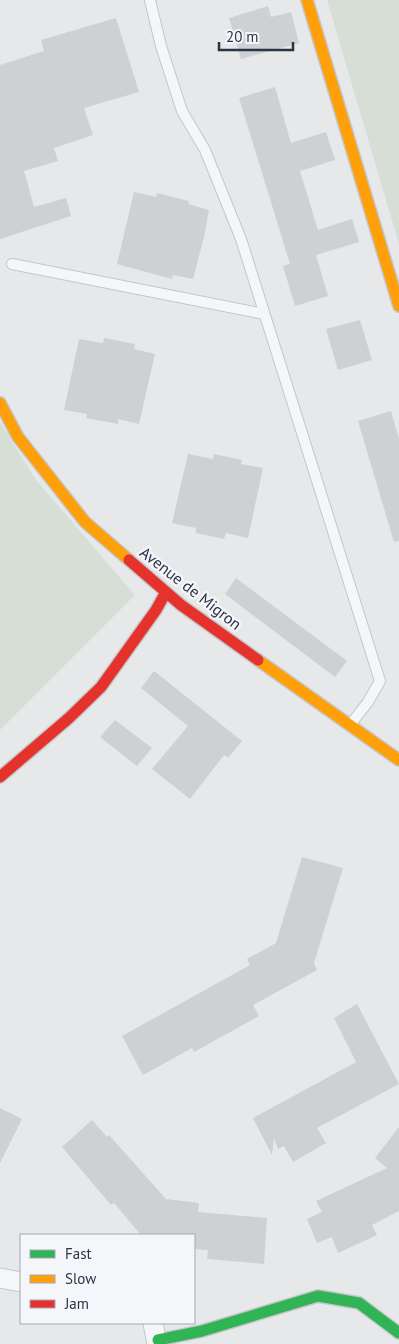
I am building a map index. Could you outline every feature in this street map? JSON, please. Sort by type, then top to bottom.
[{"type":"street","points":[[307,0],[399,306]]},
{"type":"street","name":"Avenue de Migron","points":[[0,402],[18,437],[85,522],[181,605],[399,760]]},
{"type":"street","points":[[0,777],[69,718],[101,687],[156,610],[166,592]]},
{"type":"street","points":[[0,1278],[20,1282]]},
{"type":"street","points":[[156,1336],[202,1331],[318,1296],[359,1303],[399,1333]]},
{"type":"lane","points":[[150,0],[161,46],[182,111],[205,150],[241,239],[380,681],[368,702],[349,726]]},
{"type":"lane","points":[[12,264],[264,314]]},
{"type":"shaded area","points":[[327,0],[399,0],[399,244]]},
{"type":"shaded area","points":[[0,422],[36,480],[135,595],[0,730]]},
{"type":"building","points":[[268,6],[271,17],[291,12],[299,43],[241,59],[229,18]]},
{"type":"building","points":[[116,18],[139,92],[84,108],[93,135],[54,148],[58,161],[24,171],[34,207],[66,198],[71,216],[0,239],[0,65],[44,51],[41,40]]},
{"type":"building","points":[[275,87],[291,143],[326,132],[335,160],[300,171],[318,230],[352,219],[359,242],[316,255],[328,296],[295,306],[283,266],[290,264],[239,98]]},
{"type":"building","points":[[134,192],[156,197],[157,193],[189,201],[188,204],[209,210],[193,279],[173,275],[172,279],[117,264]]},
{"type":"building","points":[[360,320],[372,360],[338,370],[326,329]]},
{"type":"building","points":[[104,338],[135,344],[134,349],[155,354],[139,424],[118,419],[118,424],[86,418],[87,414],[64,410],[79,339],[103,343]]},
{"type":"building","points":[[391,411],[399,439],[399,541],[394,542],[358,421]]},
{"type":"building","points":[[188,454],[213,459],[214,454],[242,460],[241,464],[263,468],[248,538],[226,533],[224,539],[196,533],[196,528],[172,523]]},
{"type":"building","points":[[236,578],[347,661],[335,677],[225,594]]},
{"type":"building","points":[[154,671],[242,741],[228,758],[224,755],[190,799],[152,769],[188,726],[141,688]]},
{"type":"building","points":[[115,720],[152,748],[137,766],[100,737]]},
{"type":"building","points":[[302,857],[343,868],[314,963],[317,970],[253,1005],[259,1016],[194,1052],[192,1048],[143,1075],[122,1036],[250,965],[247,959],[276,943]]},
{"type":"building","points":[[357,1004],[399,1084],[317,1128],[326,1143],[293,1162],[284,1146],[278,1149],[274,1138],[272,1155],[253,1118],[356,1062],[334,1018]]},
{"type":"building","points":[[0,1108],[22,1119],[0,1163]]},
{"type":"building","points":[[92,1120],[107,1137],[109,1135],[166,1199],[199,1203],[198,1212],[267,1218],[264,1264],[207,1259],[208,1250],[195,1249],[195,1234],[140,1234],[114,1203],[111,1205],[62,1147]]},
{"type":"building","points":[[399,1127],[399,1211],[372,1225],[377,1235],[338,1253],[332,1237],[317,1243],[307,1219],[322,1212],[316,1201],[387,1168],[375,1158]]},
{"type":"traffic: fast","points":[[158,1340],[202,1331],[318,1296],[359,1303],[399,1333]]},
{"type":"traffic: slow","points":[[307,0],[399,306]]},
{"type":"traffic: slow","points":[[0,403],[18,437],[85,522],[129,560]]},
{"type":"traffic: slow","points":[[258,660],[399,760]]},
{"type":"traffic: jam","points":[[129,560],[181,605],[258,660]]},
{"type":"traffic: jam","points":[[0,777],[69,718],[101,687],[156,610],[166,592]]}]
